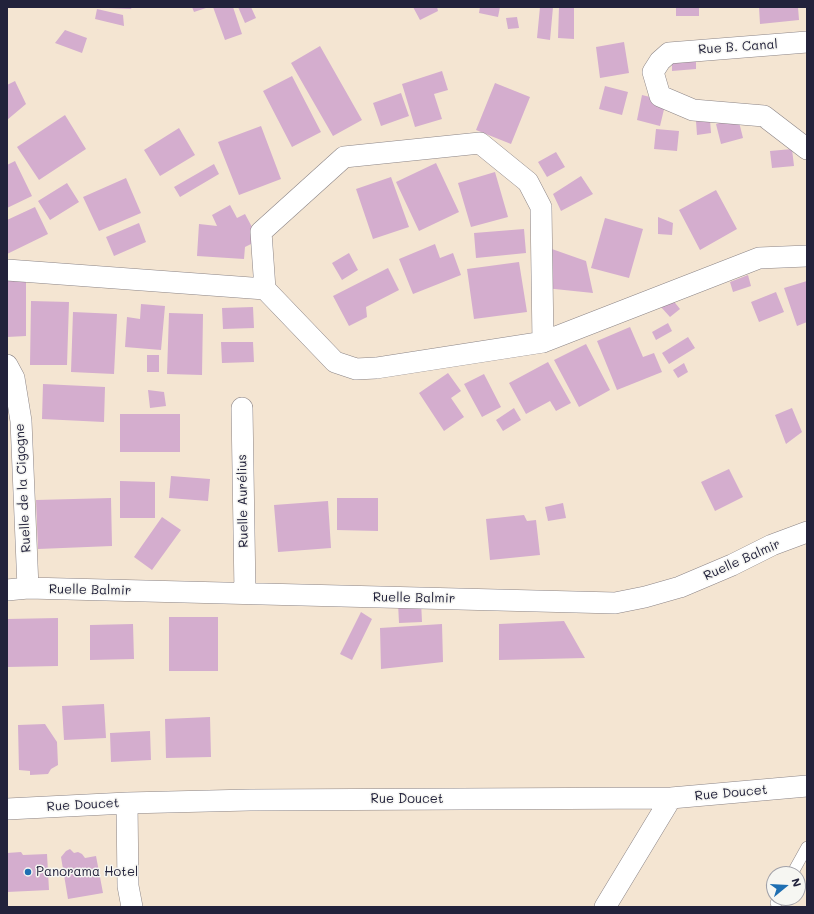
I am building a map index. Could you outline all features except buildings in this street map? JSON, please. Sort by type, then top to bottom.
[{"type":"street","name":"Rue B. Canal","points":[[807,42],[670,53],[660,61],[653,72],[660,96],[693,110],[764,116],[807,149]]},
{"type":"street","points":[[543,342],[541,207],[528,182],[480,143],[344,158],[261,232],[265,289],[335,362],[356,369],[376,368],[543,342],[759,258],[807,256]]},
{"type":"street","points":[[7,270],[265,289]]},
{"type":"street","name":"Ruelle de la Cigogne","points":[[9,374],[21,421],[28,588]]},
{"type":"street","name":"Ruelle Aurélius","points":[[242,408],[245,593]]},
{"type":"street","name":"Ruelle Balmir","points":[[7,590],[28,588],[615,603],[645,597],[680,587],[732,566],[772,545],[807,532]]},
{"type":"street","name":"Rue Doucet","points":[[7,809],[127,803],[250,800],[671,798],[807,786]]},
{"type":"street","points":[[605,907],[671,798]]},
{"type":"street","points":[[127,803],[128,886],[132,907]]},
{"type":"lane","points":[[796,866],[807,847]]},
{"type":"place","name":"Panorama Hotel","points":[[28,872]]}]
